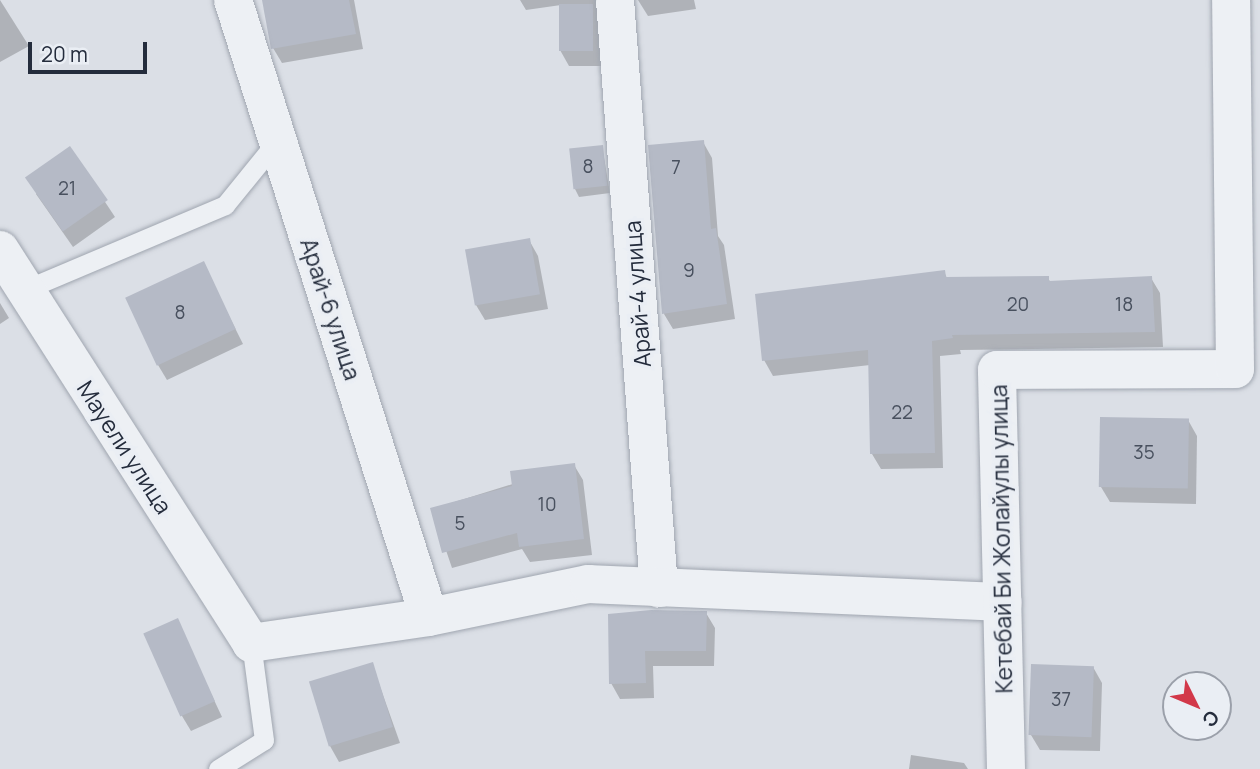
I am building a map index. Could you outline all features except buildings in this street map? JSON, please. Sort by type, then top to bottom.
[{"type":"street","name":"Арай-6 улица","points":[[233,0],[429,617]]},
{"type":"street","name":"Арай-4 улица","points":[[615,0],[659,587]]},
{"type":"street","name":"Кетебай Би Жолайулы улица","points":[[1006,769],[997,370],[1235,369],[1231,0]]},
{"type":"street","name":"Мауели улица","points":[[0,250],[251,643]]},
{"type":"street","points":[[251,643],[429,617],[589,584],[1003,602]]},
{"type":"lane","points":[[24,290],[225,205],[277,141]]},
{"type":"lane","points":[[218,769],[264,740],[251,643]]}]
